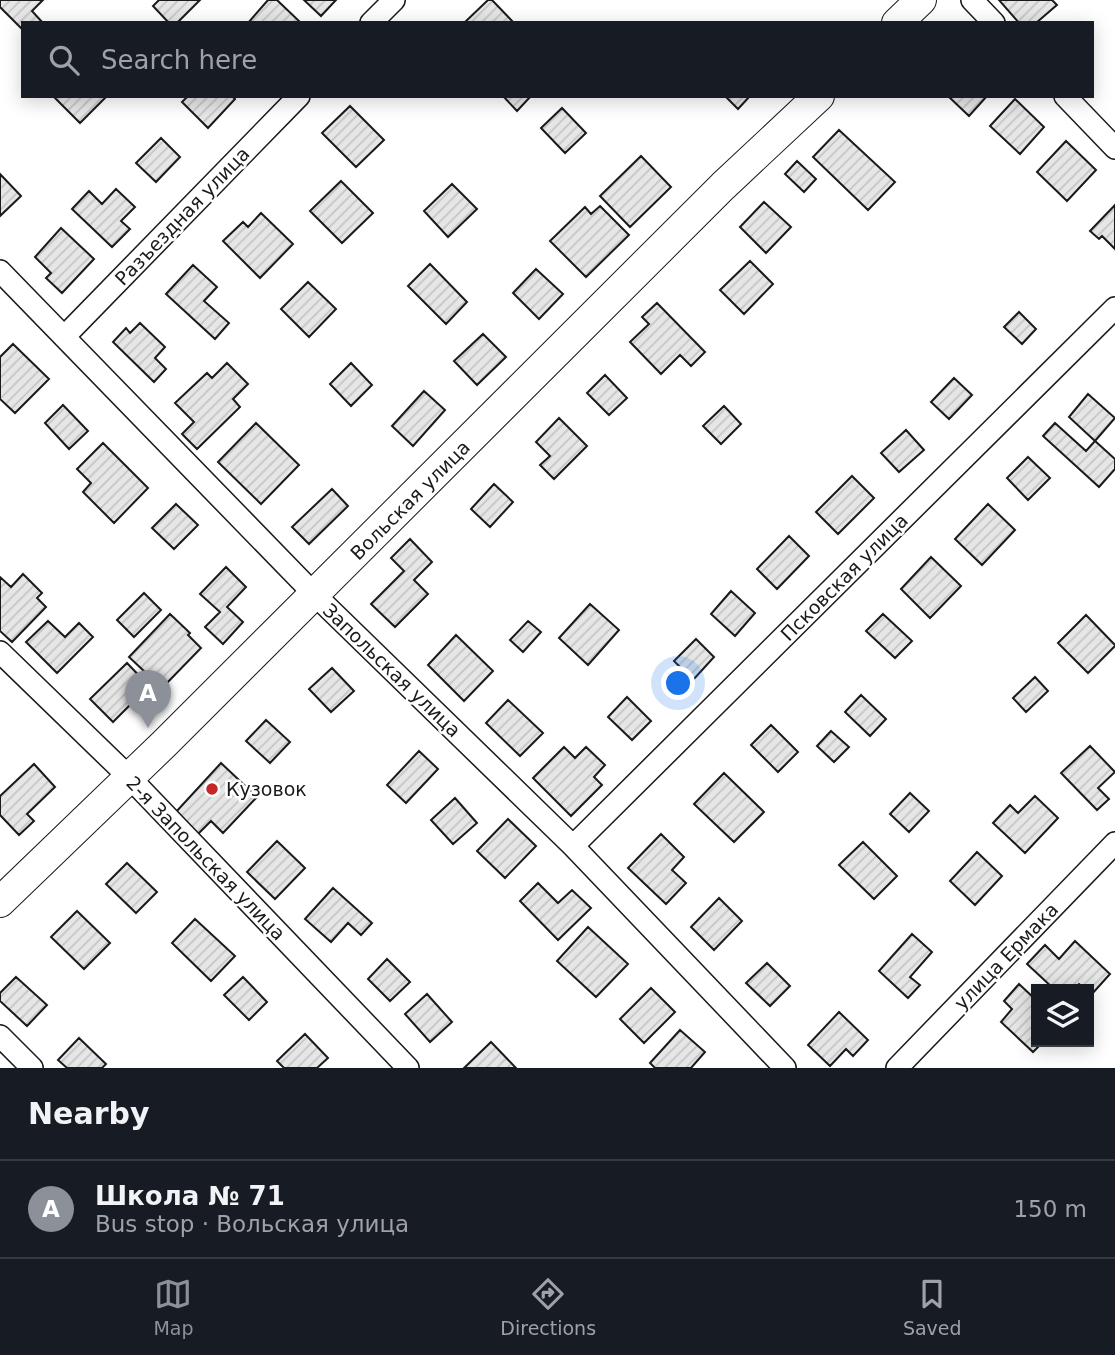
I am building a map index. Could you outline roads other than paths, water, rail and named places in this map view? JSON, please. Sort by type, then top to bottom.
[{"type":"street","points":[[373,21],[394,0]]},
{"type":"street","points":[[899,21],[921,0]]},
{"type":"street","points":[[972,0],[992,21]]},
{"type":"street","name":"Разъездная улица","points":[[64,337],[297,98]]},
{"type":"street","name":"Вольская улица","points":[[0,902],[130,778],[714,196],[817,98]]},
{"type":"street","points":[[1067,98],[1115,148]]},
{"type":"street","name":"Запольская улица","points":[[0,271],[315,595],[573,846],[785,1068]]},
{"type":"street","name":"Псковская улица","points":[[573,846],[1115,308]]},
{"type":"street","name":"2-я Запольская улица","points":[[0,652],[130,778],[408,1068]]},
{"type":"street","name":"улица Ермака","points":[[897,1068],[1115,843]]},
{"type":"street","points":[[0,1036],[32,1068]]},
{"type":"place","name":"Школа № 71","points":[[148,728]]},
{"type":"place","name":"Кузовок","points":[[212,789]]}]
